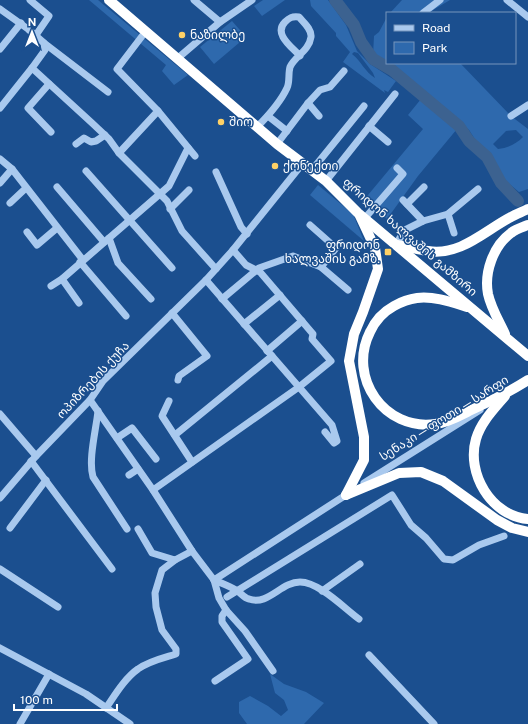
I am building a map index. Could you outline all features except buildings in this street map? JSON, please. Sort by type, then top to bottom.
[{"type":"highway","name":"ფრიდონ ხალვაშის გამზირი","points":[[109,0],[277,144],[326,181],[362,216],[528,356]]},
{"type":"highway","points":[[396,244],[428,251],[444,251],[460,248],[511,217],[528,209]]},
{"type":"highway","points":[[346,495],[364,460],[364,437],[349,361],[354,334],[378,269],[375,248],[362,216]]},
{"type":"highway","points":[[507,338],[491,303],[488,293],[488,277],[493,256],[502,242],[511,232],[528,225]]},
{"type":"highway","points":[[471,308],[447,300],[416,298],[403,302],[384,313],[367,337],[362,355],[364,374],[373,396],[390,414],[416,424],[426,425],[446,422],[508,393]]},
{"type":"highway","name":"სენაკი — ფოთი — სარფი","points":[[508,393],[528,380]]},
{"type":"highway","points":[[508,393],[490,413],[480,430],[476,440],[474,454],[475,470],[480,483],[491,500],[505,512],[521,519],[528,519]]},
{"type":"highway","points":[[346,495],[399,473],[421,472],[443,481],[497,520],[512,528],[528,532]]},
{"type":"street","points":[[30,0],[49,16],[36,34]]},
{"type":"street","points":[[194,0],[220,22]]},
{"type":"street","points":[[178,58],[220,22],[252,0]]},
{"type":"street","points":[[425,12],[440,0]]},
{"type":"street","points":[[507,0],[528,17]]},
{"type":"street","points":[[0,9],[36,34],[44,43],[108,92]]},
{"type":"street","points":[[257,127],[268,116],[287,87],[291,66],[300,56],[307,47],[311,37],[310,31],[299,17],[294,16],[290,17],[282,26],[280,31],[284,39],[300,56]]},
{"type":"street","points":[[0,49],[21,23]]},
{"type":"street","points":[[146,31],[117,69],[158,111],[195,156]]},
{"type":"street","points":[[0,108],[45,50],[44,43]]},
{"type":"street","points":[[32,68],[105,135],[119,152],[167,201],[182,231],[216,269]]},
{"type":"street","points":[[277,144],[308,103],[320,90],[330,87],[344,71]]},
{"type":"street","points":[[49,84],[28,108],[51,132]]},
{"type":"street","points":[[326,181],[395,94]]},
{"type":"street","points":[[308,103],[319,116]]},
{"type":"street","points":[[512,116],[528,105]]},
{"type":"street","points":[[312,170],[364,106]]},
{"type":"street","points":[[119,152],[158,111]]},
{"type":"street","points":[[268,116],[287,131]]},
{"type":"street","points":[[369,126],[388,142]]},
{"type":"street","points":[[76,144],[84,138],[91,142],[96,142],[105,135]]},
{"type":"street","points":[[51,286],[62,279],[169,186],[188,148]]},
{"type":"street","points":[[0,159],[12,169],[126,316]]},
{"type":"street","name":"ოპიზრების ქუჩა","points":[[0,498],[34,459],[90,400],[103,381],[216,269],[247,234],[303,163]]},
{"type":"street","points":[[362,216],[403,174],[397,168]]},
{"type":"street","points":[[0,183],[12,169]]},
{"type":"street","points":[[86,171],[172,268]]},
{"type":"street","points":[[216,172],[241,228],[247,234]]},
{"type":"street","points":[[57,187],[107,240],[118,263],[150,299]]},
{"type":"street","points":[[423,221],[405,202],[424,187]]},
{"type":"street","points":[[10,204],[26,188]]},
{"type":"street","points":[[396,244],[405,230],[423,221],[448,214],[478,189]]},
{"type":"street","points":[[170,209],[189,190]]},
{"type":"street","points":[[448,214],[454,233]]},
{"type":"street","points":[[310,225],[336,248],[321,267]]},
{"type":"street","points":[[27,232],[37,245],[57,228]]},
{"type":"street","points":[[153,490],[299,387],[331,361],[312,339],[313,334],[260,272],[246,265],[233,250]]},
{"type":"street","points":[[222,299],[259,268],[293,256],[321,267],[348,290]]},
{"type":"street","points":[[62,279],[79,303]]},
{"type":"street","points":[[206,280],[332,425],[337,441],[334,442],[325,432]]},
{"type":"street","points":[[244,324],[280,295]]},
{"type":"street","points":[[172,313],[207,356],[180,376],[178,380]]},
{"type":"street","points":[[175,435],[269,353],[302,321]]},
{"type":"street","name":"სენაკი — ფოთი — სარფი","points":[[214,580],[508,393]]},
{"type":"street","points":[[90,400],[153,490],[192,551],[214,580],[226,610],[245,631],[273,671]]},
{"type":"street","points":[[168,401],[162,416],[192,462]]},
{"type":"street","points":[[98,411],[91,463],[92,473],[93,477],[127,529]]},
{"type":"street","points":[[0,414],[34,459],[46,480],[112,569]]},
{"type":"street","points":[[117,438],[132,428],[156,459]]},
{"type":"street","points":[[129,475],[138,469]]},
{"type":"street","points":[[10,528],[46,480]]},
{"type":"street","points":[[227,597],[392,495],[411,525],[426,538],[444,559],[453,560],[479,545],[504,536]]},
{"type":"street","points":[[138,529],[152,553],[175,560]]},
{"type":"street","points":[[106,708],[122,685],[138,669],[152,661],[176,654],[176,650],[162,630],[156,607],[155,593],[162,570],[175,560],[192,551]]},
{"type":"street","points":[[322,591],[360,564]]},
{"type":"street","points":[[0,569],[58,606]]},
{"type":"street","points":[[214,580],[238,591],[248,599],[259,600],[271,595],[288,584],[300,582],[313,586],[322,591],[359,619]]},
{"type":"street","points":[[215,681],[248,659],[222,622],[222,616],[226,610]]},
{"type":"street","points":[[0,648],[86,694],[130,724]]},
{"type":"street","points":[[369,655],[434,724]]},
{"type":"street","points":[[20,724],[49,674]]},
{"type":"green space","points":[[89,0],[98,0],[188,75],[174,85],[162,71],[166,65]]},
{"type":"green space","points":[[263,0],[285,0],[262,16],[254,6]]},
{"type":"green space","points":[[310,0],[328,0],[346,25],[357,51],[370,64],[396,81],[388,92],[384,90],[385,93],[343,62],[350,52],[336,36],[336,33],[311,6]],"holes":[[[354,52],[358,53],[373,73],[375,78],[368,73],[352,54]]]},
{"type":"green space","points":[[402,0],[450,0],[430,12],[391,12]]},
{"type":"green space","points":[[386,19],[386,64],[373,55],[374,36],[379,32]]},
{"type":"green space","points":[[232,21],[246,37],[214,64],[200,47]]},
{"type":"green space","points":[[386,64],[461,64],[511,116],[528,129],[528,189],[519,192],[501,177],[490,154],[478,144],[469,130],[400,73]],"holes":[[[516,130],[523,137],[515,144],[498,149],[493,144],[506,131]]]},
{"type":"green space","points":[[421,99],[435,107],[457,129],[418,176],[387,219],[363,201],[423,129],[408,115]]},
{"type":"green space","points":[[318,185],[353,214],[364,241],[310,195]]},
{"type":"green space","points":[[270,674],[284,684],[306,692],[324,703],[304,724],[247,724],[239,713],[239,702],[250,696],[268,706],[281,716],[288,710],[284,700],[275,693]]},
{"type":"waterway","points":[[335,0],[354,25],[361,42],[373,59],[392,70],[459,126],[469,141],[487,157],[501,183],[518,201]]},
{"type":"place","name":"ნაზილბე","points":[[182,35]]},
{"type":"place","name":"შიო","points":[[221,122]]},
{"type":"place","name":"ქონექთი","points":[[275,166]]},
{"type":"place","name":"ფრიდონ ხალვაშის გამზ.","points":[[388,252]]}]
